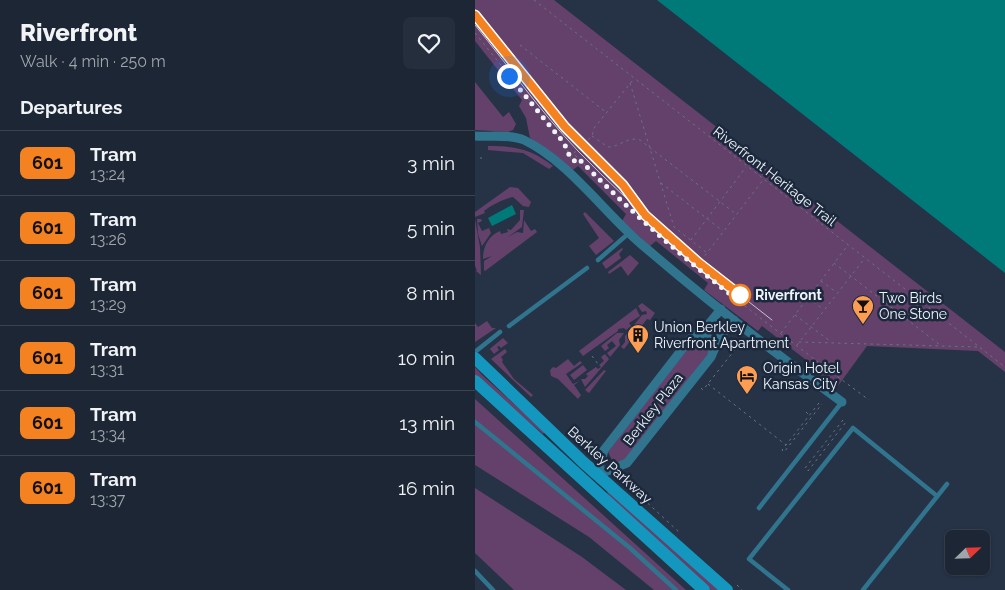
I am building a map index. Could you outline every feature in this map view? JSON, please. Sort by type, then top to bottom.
[{"type":"main road","name":"Berkley Parkway","points":[[475,358],[597,475],[727,590]]},
{"type":"main road","points":[[475,382],[703,590]]},
{"type":"street","points":[[475,136],[522,139],[561,166],[629,233],[734,320],[843,402]]},
{"type":"street","name":"Berkley Plaza","points":[[597,475],[604,450],[690,339],[708,325],[721,309]]},
{"type":"street","name":"Berkley Plaza","points":[[597,475],[627,463],[711,357],[716,345],[734,320]]},
{"type":"street","points":[[700,331],[716,345]]},
{"type":"street","points":[[589,486],[597,475]]},
{"type":"lane","points":[[599,260],[629,233]]},
{"type":"lane","points":[[509,326],[587,268]]},
{"type":"lane","points":[[475,352],[500,332]]},
{"type":"lane","points":[[759,508],[843,402]]},
{"type":"lane","points":[[475,422],[630,548],[676,590]]},
{"type":"lane","points":[[788,590],[749,559],[853,428],[937,496]]},
{"type":"lane","points":[[863,590],[947,484]]},
{"type":"lane","points":[[475,571],[493,590]]},
{"type":"path","name":"Riverfront Heritage Trail","points":[[534,0],[1005,367]]},
{"type":"path","points":[[475,33],[564,143],[570,157],[574,161],[578,158]]},
{"type":"path","points":[[520,45],[607,112]]},
{"type":"path","points":[[633,79],[594,128],[592,136],[573,154],[639,218],[696,267],[869,400]]},
{"type":"path","points":[[631,83],[673,227],[707,253]]},
{"type":"path","points":[[592,136],[608,147],[633,138],[650,147],[736,214]]},
{"type":"path","points":[[691,240],[746,166]]},
{"type":"path","points":[[696,267],[763,179]]},
{"type":"path","points":[[661,182],[723,231]]},
{"type":"path","points":[[781,333],[848,245]]},
{"type":"path","points":[[796,345],[865,258]]},
{"type":"path","points":[[834,263],[940,344]]},
{"type":"path","points":[[821,280],[837,293]]},
{"type":"path","points":[[808,297],[824,310]]},
{"type":"path","points":[[794,315],[831,342]]},
{"type":"path","points":[[701,388],[703,390],[741,342]]},
{"type":"path","points":[[799,342],[940,344],[980,347]]},
{"type":"path","points":[[592,356],[598,364]]},
{"type":"path","points":[[708,384],[786,445]]},
{"type":"path","points":[[819,402],[782,450],[784,452],[822,404]]},
{"type":"path","points":[[805,412],[812,417]]},
{"type":"path","points":[[843,420],[805,468],[808,470],[846,422]]},
{"type":"shaded area","points":[[475,0],[554,0],[1005,352],[1005,372],[978,351],[867,346],[835,390],[819,379],[823,373],[762,326],[758,331],[704,290],[708,283],[656,241],[650,246],[622,221],[626,214],[578,166],[573,170],[530,138],[526,118],[519,106],[522,100],[475,41]]},
{"type":"shaded area","points":[[657,0],[1005,0],[1005,273]]},
{"type":"shaded area","points":[[475,82],[503,117],[509,112],[516,124],[513,130],[508,132],[475,130]]},
{"type":"shaded area","points":[[488,146],[506,147],[530,152],[553,166],[549,169],[523,153],[488,150]]},
{"type":"shaded area","points":[[510,187],[518,188],[531,202],[529,207],[523,206],[513,197],[502,200],[484,211],[485,213],[475,217],[475,212]]},
{"type":"shaded area","points":[[512,205],[516,214],[492,226],[488,218]]},
{"type":"shaded area","points":[[520,210],[524,210],[522,227],[508,237],[517,232],[523,233],[524,220],[531,231],[535,229],[537,232],[485,271],[484,261],[492,256],[483,259],[487,242],[500,231],[501,234],[508,232],[507,229],[511,230],[520,220]]},
{"type":"shaded area","points":[[585,212],[614,241],[596,255],[589,246],[599,238],[583,214]]},
{"type":"shaded area","points":[[475,219],[480,247],[481,275],[476,271],[475,266]]},
{"type":"shaded area","points":[[477,219],[482,221],[478,223],[482,231],[489,228],[491,233],[482,246],[478,234]]},
{"type":"shaded area","points":[[622,248],[619,254],[621,258],[606,269],[602,263]]},
{"type":"shaded area","points":[[630,255],[639,263],[628,276],[621,266],[609,274],[608,272]]},
{"type":"shaded area","points":[[642,303],[655,313],[650,320],[647,319],[624,349],[621,347],[625,342],[625,336],[642,315],[647,314],[646,311],[642,312],[638,306]]},
{"type":"shaded area","points":[[636,308],[640,316],[629,323],[631,326],[626,330],[624,328],[618,329],[618,331],[583,356],[579,351]]},
{"type":"shaded area","points":[[487,321],[492,328],[496,328],[475,342],[475,323],[478,327]]},
{"type":"shaded area","points":[[617,333],[624,333],[619,340],[620,345],[610,357],[607,353],[616,346],[612,341],[607,345],[609,348],[605,351],[601,346]]},
{"type":"shaded area","points":[[503,338],[508,343],[501,348],[497,347],[499,350],[494,354],[490,349],[485,353]]},
{"type":"shaded area","points":[[700,339],[709,344],[710,351],[625,461],[613,462],[608,452],[692,343]]},
{"type":"shaded area","points":[[505,349],[507,352],[501,357],[502,362],[514,379],[533,395],[531,397],[491,359]]},
{"type":"shaded area","points":[[605,354],[609,359],[585,387],[581,379],[585,379],[588,376],[586,374],[596,367],[598,369],[601,367],[599,365],[604,361],[601,357]]},
{"type":"shaded area","points":[[568,359],[574,366],[580,361],[582,363],[566,374],[573,384],[580,381],[574,385],[581,395],[578,399],[558,379],[551,376],[550,370],[553,367],[556,368]]},
{"type":"shaded area","points":[[583,365],[587,370],[574,380],[570,375]]},
{"type":"shaded area","points":[[475,367],[545,432],[543,434],[475,376]]},
{"type":"shaded area","points":[[604,370],[606,371],[589,393],[585,390]]},
{"type":"shaded area","points":[[475,399],[686,590],[654,590],[589,537],[475,465]]},
{"type":"shaded area","points":[[475,488],[582,557],[626,590],[514,590],[475,553]]},
{"type":"shaded area","points":[[609,490],[719,590],[711,590],[615,503],[607,493]]},
{"type":"tram line","points":[[475,15],[486,29]]},
{"type":"tram line","name":"601","points":[[475,15],[565,127],[623,185],[645,215],[686,253],[740,295]]},
{"type":"tram line","points":[[475,25],[551,121],[601,174],[672,239],[772,320]]},
{"type":"place","name":"Riverfront","points":[[740,295]]},
{"type":"place","name":"Two Birds One Stone","points":[[863,325]]},
{"type":"place","name":"Union Berkley Riverfront Apartment","points":[[638,354]]},
{"type":"place","name":"Origin Hotel Kansas City","points":[[747,395]]},
{"type":"route","points":[[509,76],[564,143],[570,157],[574,161],[578,158],[612,193],[680,254],[730,294],[740,295]]}]
